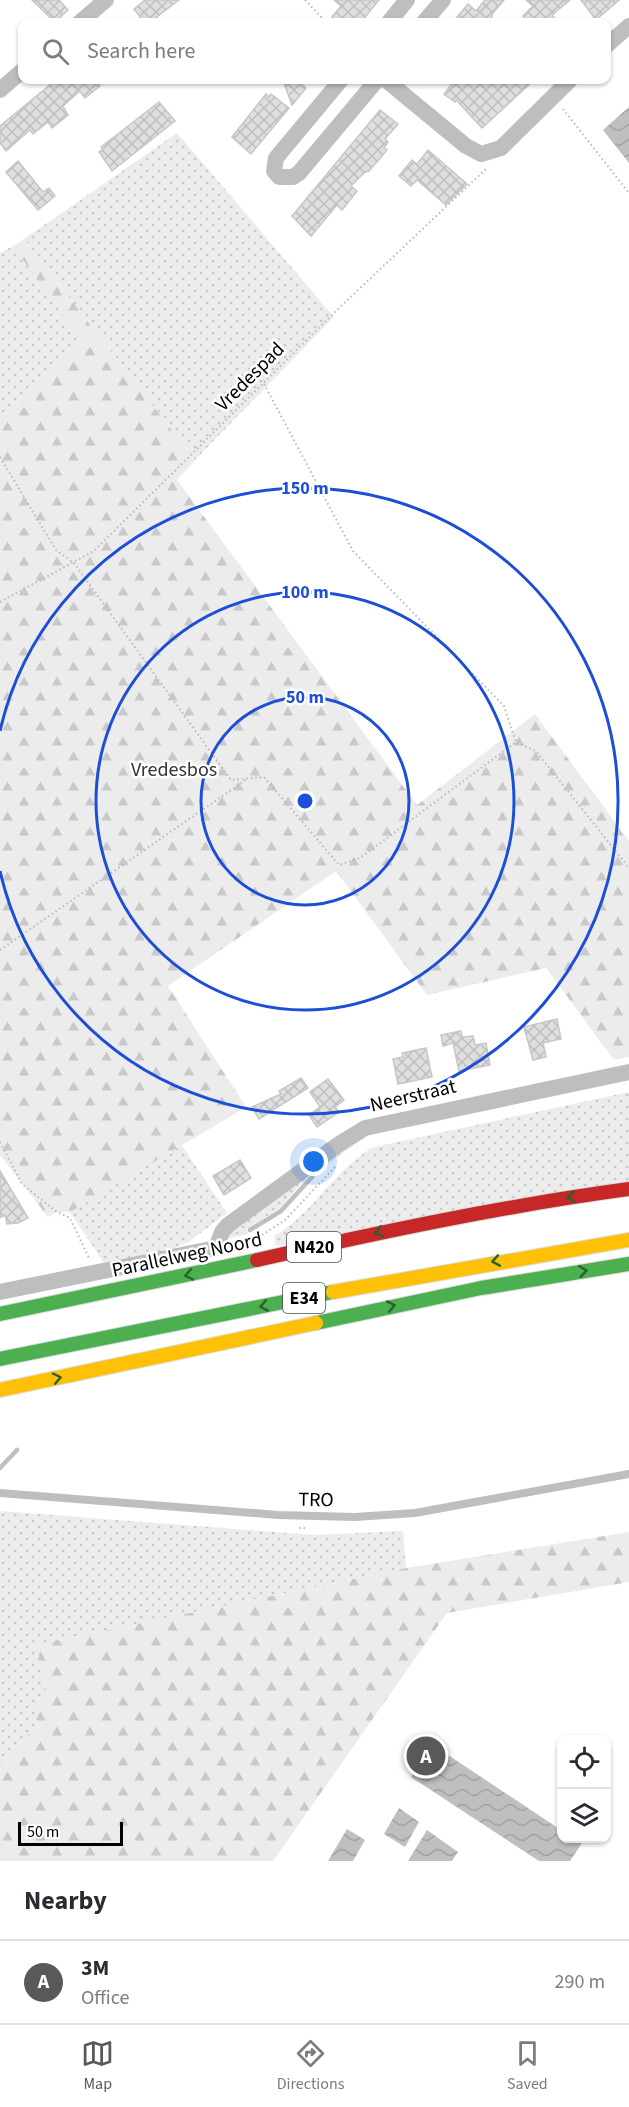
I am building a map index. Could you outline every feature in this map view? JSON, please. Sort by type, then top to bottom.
[{"type":"highway","name":"Parallelweg Noord","points":[[0,1314],[159,1282],[419,1224],[535,1202],[629,1189]]},
{"type":"highway","name":"Parallelweg Noord","points":[[0,1326],[416,1238],[629,1202]]},
{"type":"highway","name":"E34","points":[[0,1359],[418,1275],[629,1240]]},
{"type":"highway","name":"E34","points":[[0,1390],[481,1288],[629,1264]]},
{"type":"street","points":[[85,18],[106,0]]},
{"type":"street","points":[[392,18],[407,0]]},
{"type":"street","points":[[427,18],[443,0]]},
{"type":"street","points":[[611,42],[629,26]]},
{"type":"street","points":[[0,90],[18,74]]},
{"type":"street","points":[[338,84],[276,158],[274,171],[279,177],[293,177],[299,173],[374,84]]},
{"type":"street","points":[[392,84],[472,151],[482,154],[501,148],[565,84]]},
{"type":"street","name":"Neerstraat","points":[[0,1292],[216,1248],[222,1232],[228,1225],[339,1144],[365,1128],[629,1072]]},
{"type":"lane","name":"TRO","points":[[0,1492],[278,1515],[356,1518],[415,1513],[629,1474]]},
{"type":"path","points":[[305,0],[322,18]]},
{"type":"path","points":[[553,95],[629,193]]},
{"type":"path","name":"Vredespad","points":[[0,602],[94,552],[337,310],[483,174],[501,148]]},
{"type":"path","points":[[263,383],[353,551],[504,706],[516,742],[536,751],[629,868]]},
{"type":"path","points":[[0,457],[56,550],[74,562],[231,780],[264,777],[339,865],[360,858],[516,742]]},
{"type":"path","points":[[0,950],[248,778]]},
{"type":"path","points":[[0,1142],[22,1184],[57,1212],[70,1218],[96,1272]]},
{"type":"path","points":[[259,1236],[285,1220],[341,1162]]},
{"type":"green space","points":[[177,133],[334,317],[195,460],[24,239]]},
{"type":"green space","name":"Vredesbos","points":[[24,239],[195,460],[177,480],[417,805],[535,714],[629,841],[629,1057],[614,1060],[546,968],[427,995],[336,871],[168,986],[246,1107],[70,1212],[57,1212],[48,1217],[0,1155],[0,420],[80,339],[13,246]]},
{"type":"green space","points":[[13,246],[81,339],[0,420],[0,253]]},
{"type":"green space","points":[[629,1092],[629,1184],[276,1246],[274,1236],[301,1215],[347,1167],[374,1147]]},
{"type":"green space","points":[[367,1136],[333,1160],[315,1177],[310,1174],[280,1208],[247,1229],[248,1234],[226,1239],[230,1231],[336,1150]]},
{"type":"green space","points":[[181,1144],[227,1213],[190,1241],[172,1249],[104,1263],[70,1212]]},
{"type":"green space","points":[[0,1511],[314,1535],[403,1531],[406,1568],[37,1645],[46,1684],[35,1713],[37,1723],[0,1770]]},
{"type":"green space","points":[[629,1532],[629,1582],[447,1613],[273,1861],[0,1861],[0,1770],[37,1723],[35,1713],[46,1684],[36,1645],[406,1568]]},
{"type":"water","points":[[629,107],[629,163],[603,130]]},
{"type":"water","points":[[433,1745],[557,1827],[557,1843],[582,1843],[570,1861],[539,1861],[411,1777]]},
{"type":"water","points":[[399,1808],[419,1822],[405,1847],[384,1834]]},
{"type":"water","points":[[347,1829],[365,1840],[353,1861],[328,1861]]},
{"type":"water","points":[[427,1830],[458,1852],[452,1861],[408,1861]]},
{"type":"building","points":[[32,0],[59,0],[68,10],[59,18],[51,18]]},
{"type":"building","points":[[145,0],[179,0],[155,18],[141,18],[134,9]]},
{"type":"building","points":[[334,0],[379,0],[364,18],[333,18],[341,6]]},
{"type":"building","points":[[485,0],[504,0],[491,18],[456,18],[468,4],[476,11]]},
{"type":"building","points":[[526,0],[570,0],[552,15],[555,18],[525,18],[523,16],[533,6]]},
{"type":"building","points":[[581,0],[619,0],[598,18],[594,18]]},
{"type":"building","points":[[51,84],[98,84],[100,86],[85,98],[80,91],[63,106],[68,115],[52,128],[48,122],[33,134],[30,130],[6,151],[0,143],[0,126]]},
{"type":"building","points":[[284,84],[301,84],[306,88],[292,105]]},
{"type":"building","points":[[452,84],[530,84],[482,128],[456,100],[455,102],[444,94]]},
{"type":"building","points":[[266,94],[269,97],[271,94],[289,108],[251,154],[232,137]]},
{"type":"building","points":[[159,102],[175,121],[112,171],[99,152],[103,149],[101,147]]},
{"type":"building","points":[[380,110],[398,124],[385,139],[388,142],[384,148],[387,150],[369,171],[351,186],[357,191],[342,210],[337,205],[311,236],[292,216]]},
{"type":"building","points":[[428,150],[467,184],[446,205],[417,180],[411,186],[399,176],[412,160],[417,164]]},
{"type":"building","points":[[18,161],[43,192],[49,188],[55,196],[38,210],[6,172]]},
{"type":"building","points":[[557,1019],[561,1039],[543,1043],[546,1057],[533,1060],[524,1027]]},
{"type":"building","points":[[461,1031],[462,1037],[473,1036],[475,1045],[486,1043],[490,1065],[459,1071],[453,1043],[443,1046],[441,1035]]},
{"type":"building","points":[[426,1048],[432,1077],[398,1084],[393,1059],[403,1057],[402,1053]]},
{"type":"building","points":[[301,1078],[308,1088],[259,1119],[252,1107],[281,1094],[279,1091]]},
{"type":"building","points":[[328,1079],[344,1100],[335,1107],[339,1112],[317,1127],[309,1115],[320,1107],[310,1092]]},
{"type":"building","points":[[240,1160],[251,1178],[224,1195],[213,1176]]},
{"type":"building","points":[[0,1171],[28,1218],[18,1223],[7,1224],[5,1215],[0,1218]]},
{"type":"waterway","points":[[250,1230],[281,1211],[312,1177]]},
{"type":"waterway","points":[[0,1468],[17,1450]]},
{"type":"traffic: fast","points":[[0,1314],[257,1260]]},
{"type":"traffic: fast","points":[[316,1323],[481,1288],[629,1264]]},
{"type":"traffic: fast","points":[[0,1359],[333,1292]]},
{"type":"traffic: slow","points":[[333,1292],[629,1240]]},
{"type":"traffic: slow","points":[[0,1390],[316,1323]]},
{"type":"traffic: jam","points":[[257,1260],[442,1220],[629,1189]]},
{"type":"place","name":"3M","points":[[426,1756]]}]
